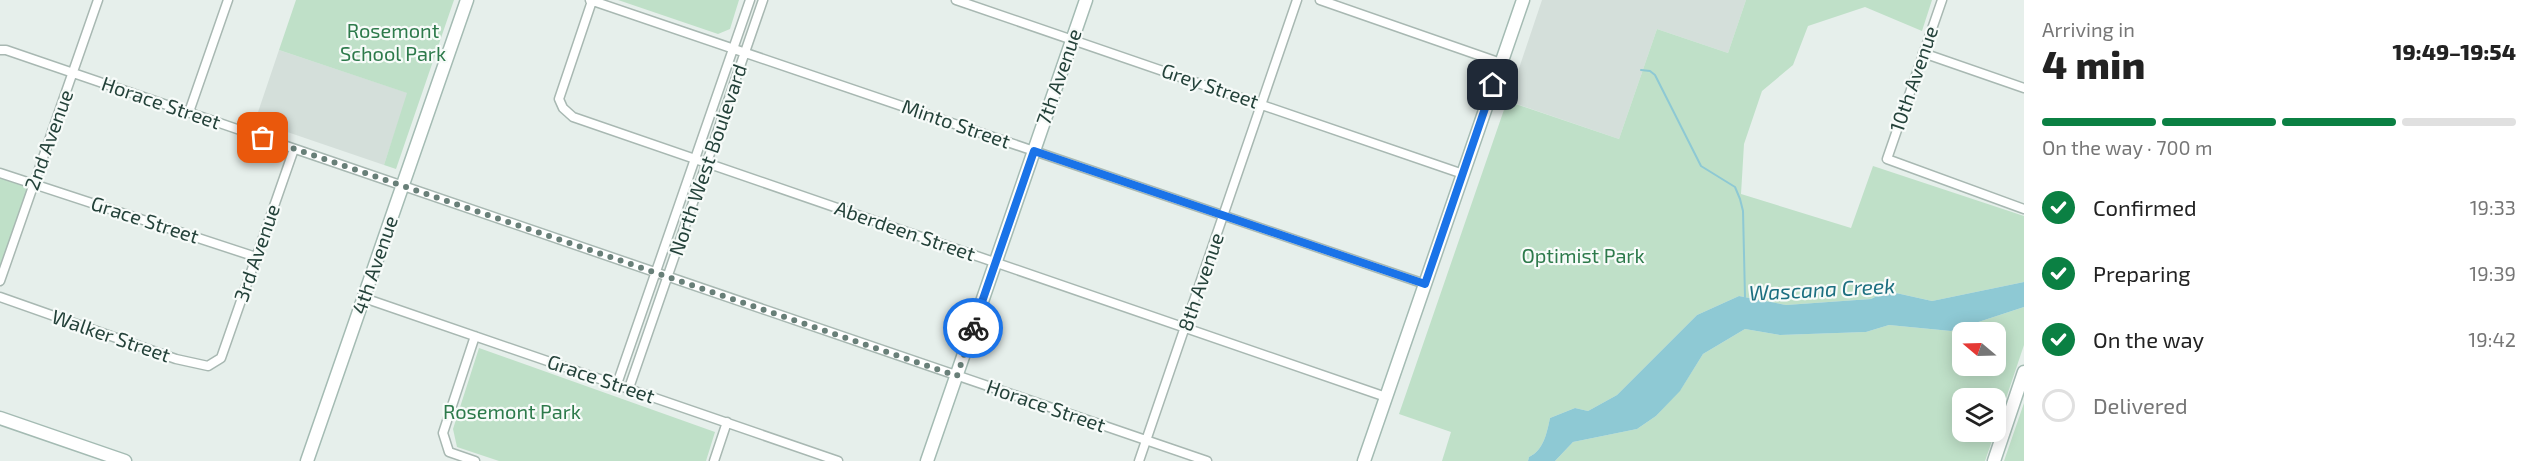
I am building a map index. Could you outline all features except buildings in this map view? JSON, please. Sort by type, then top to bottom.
[{"type":"street","name":"2nd Avenue","points":[[0,280],[98,0]]},
{"type":"street","points":[[189,112],[228,0]]},
{"type":"street","name":"4th Avenue","points":[[307,461],[466,0]]},
{"type":"street","name":"Minto Street","points":[[591,0],[1425,284]]},
{"type":"street","name":"Aberdeen Street","points":[[591,0],[559,99],[563,108],[573,117],[1386,397]]},
{"type":"street","name":"North West Boulevard","points":[[617,384],[750,0]]},
{"type":"street","name":"North West Boulevard","points":[[629,388],[763,0]]},
{"type":"street","name":"Grey Street","points":[[956,0],[1463,174]]},
{"type":"street","name":"7th Avenue","points":[[927,461],[1086,0]]},
{"type":"street","name":"8th Avenue","points":[[1139,461],[1297,0]]},
{"type":"street","points":[[1320,0],[1501,63]]},
{"type":"street","points":[[1364,461],[1523,0]]},
{"type":"street","name":"10th Avenue","points":[[1942,0],[1887,159],[2024,209]]},
{"type":"street","name":"Horace Street","points":[[0,51],[6,50],[74,72],[1207,461]]},
{"type":"street","points":[[1923,53],[2024,88]]},
{"type":"street","name":"3rd Avenue","points":[[221,358],[294,148]]},
{"type":"street","name":"Grace Street","points":[[0,173],[256,257]]},
{"type":"street","name":"Walker Street","points":[[0,297],[176,359],[208,366],[221,358]]},
{"type":"street","name":"Grace Street","points":[[364,298],[838,461]]},
{"type":"street","points":[[475,336],[443,433],[449,452],[476,461]]},
{"type":"street","points":[[1994,461],[2024,372]]},
{"type":"street","points":[[0,418],[125,461]]},
{"type":"street","points":[[714,461],[727,422]]},
{"type":"shaded area","points":[[1542,0],[1746,0],[1728,53],[1657,29],[1619,139],[1508,101]]},
{"type":"shaded area","points":[[279,50],[408,93],[384,165],[255,121]]},
{"type":"green space","name":"Rosemont School Park","points":[[296,0],[454,0],[396,169],[384,165],[407,93],[279,50]]},
{"type":"green space","points":[[618,0],[739,0],[730,29],[718,34]]},
{"type":"green space","name":"Optimist Park","points":[[1746,0],[1932,0],[1922,31],[1865,7],[1808,26],[1793,65],[1762,91],[1744,144],[1741,194],[1851,228],[1873,166],[2024,216],[2024,282],[1932,301],[1887,291],[1871,299],[1786,305],[1739,296],[1697,315],[1617,395],[1588,411],[1575,408],[1550,418],[1541,445],[1528,461],[1442,461],[1451,432],[1399,414],[1507,101],[1619,139],[1657,29],[1728,53]]},
{"type":"green space","points":[[0,173],[34,184],[0,281]]},
{"type":"green space","points":[[2024,307],[2024,345],[2006,398],[2006,388],[1952,388],[1952,442],[1992,442],[1985,461],[1555,461],[1573,442],[1637,429],[1656,416],[1681,389],[1703,354],[1745,329],[1780,335],[1866,332],[1889,325],[1952,331],[1952,376],[2006,376],[2006,322],[1978,322]]},
{"type":"green space","name":"Rosemont Park","points":[[479,348],[715,432],[706,461],[499,461],[457,447],[453,429]]},
{"type":"green space","points":[[2024,403],[2024,461],[2004,461]]},
{"type":"water","points":[[2024,282],[2024,307],[1978,322],[1952,322],[1951,331],[1889,325],[1866,332],[1780,335],[1745,329],[1703,354],[1680,391],[1656,416],[1637,429],[1573,442],[1555,461],[1528,461],[1541,445],[1550,418],[1575,408],[1588,411],[1617,395],[1697,315],[1739,296],[1786,305],[1871,299],[1887,291],[1932,301]]},
{"type":"waterway","name":"Wascana Creek","points":[[1641,70],[1650,71],[1655,75],[1701,166],[1735,187],[1743,211],[1745,297]]},
{"type":"way so far","points":[[263,138],[957,376],[973,328]]},
{"type":"route","points":[[973,328],[1034,151],[1425,284],[1493,85]]}]
